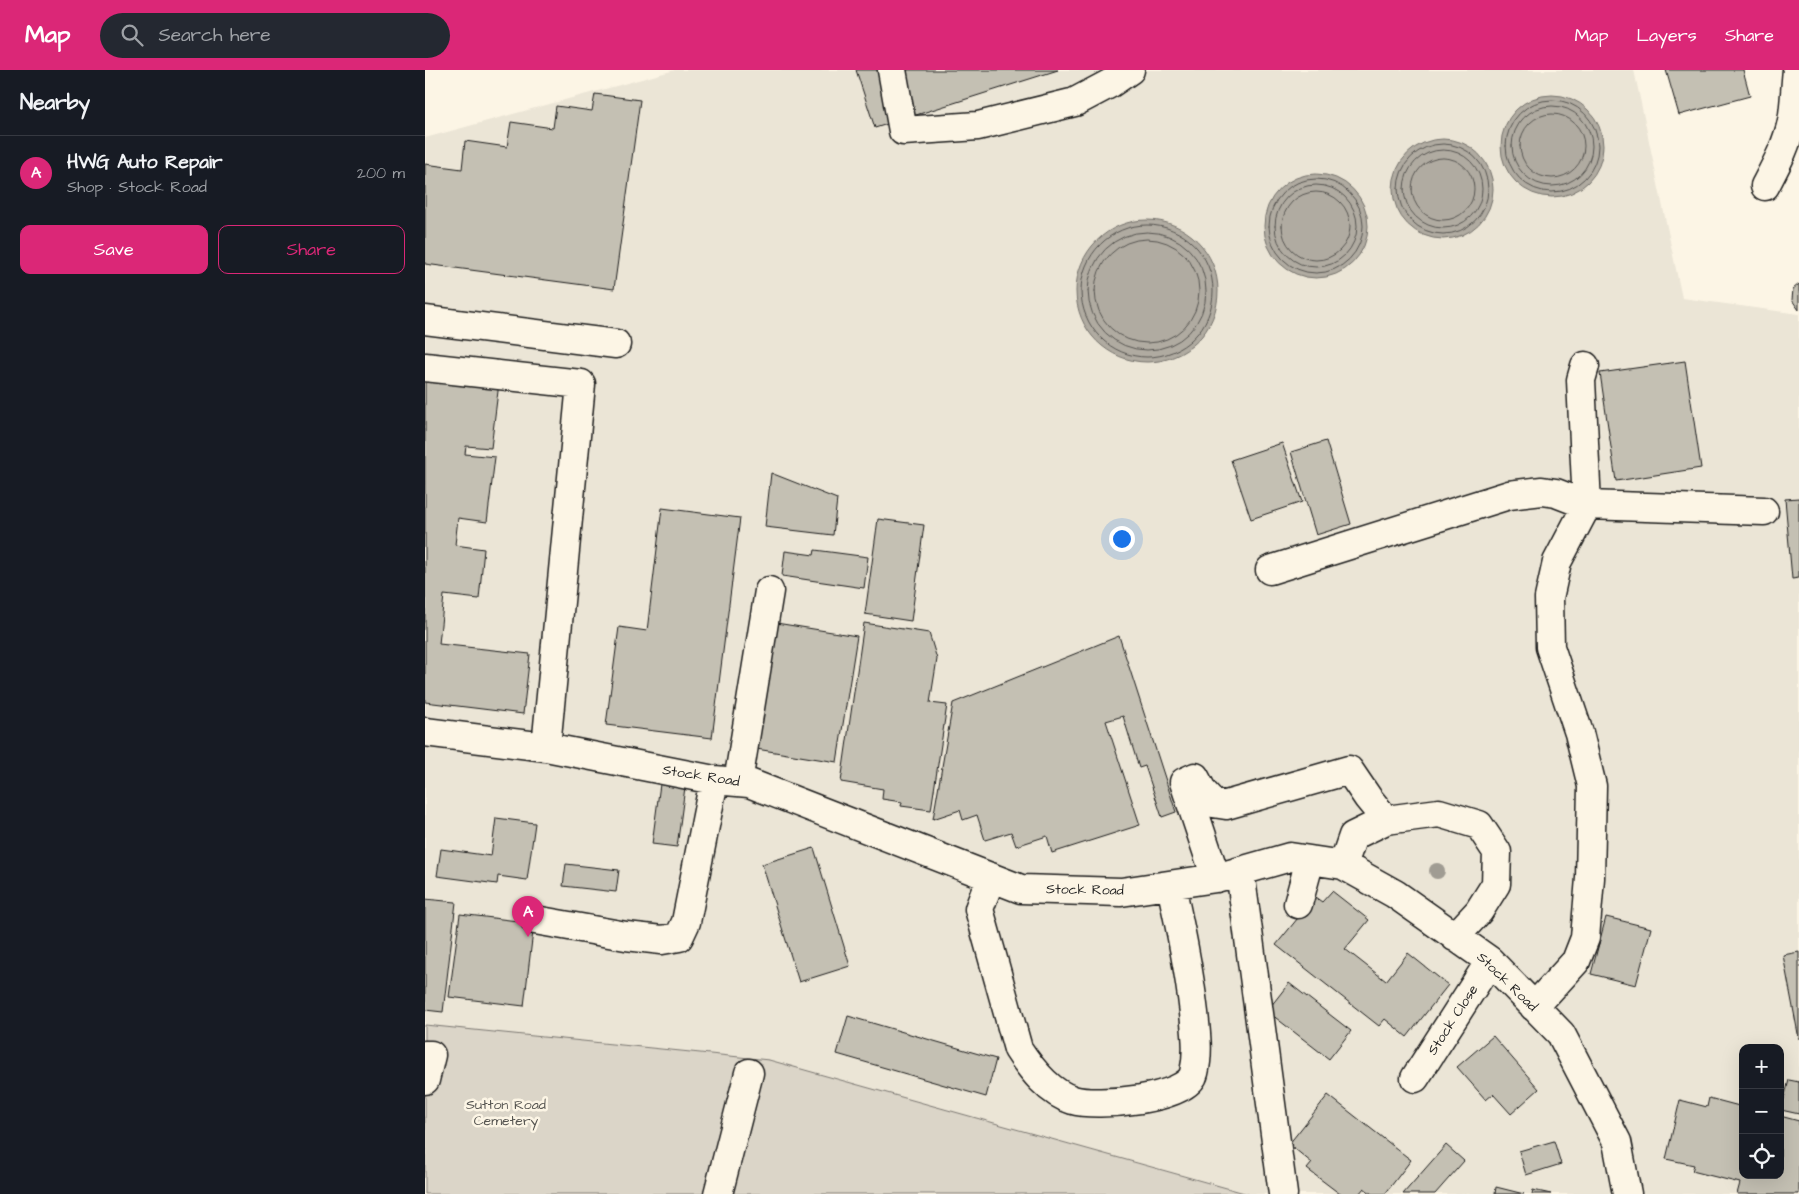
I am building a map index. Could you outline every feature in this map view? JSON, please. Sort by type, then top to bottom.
[{"type":"street","points":[[892,70],[903,131],[978,126],[1075,102],[1111,83],[1130,70]]},
{"type":"street","points":[[1765,186],[1781,157],[1787,139],[1792,119],[1797,70]]},
{"type":"street","points":[[425,320],[616,344]]},
{"type":"street","points":[[1534,1007],[1577,961],[1585,938],[1590,878],[1592,786],[1579,733],[1550,647],[1549,598],[1557,562],[1587,504],[1581,380],[1585,366]]},
{"type":"street","points":[[425,368],[581,384],[546,747]]},
{"type":"street","points":[[1270,570],[1509,495],[1542,490],[1587,504],[1764,511]]},
{"type":"street","points":[[535,920],[653,939],[667,940],[679,937],[687,922],[726,781],[769,591]]},
{"type":"street","name":"Stock Road","points":[[425,732],[546,747],[726,781],[749,783],[1021,889],[1121,892],[1228,875],[1290,857],[1343,865],[1395,894],[1490,962],[1561,1034],[1617,1142],[1627,1194]]},
{"type":"street","points":[[1283,1194],[1228,875],[1184,782],[1195,777],[1203,792],[1213,803],[1226,805],[1349,770],[1386,820]]},
{"type":"street","points":[[1343,865],[1353,836],[1386,820],[1439,813],[1479,825],[1497,852],[1495,884],[1479,912],[1455,937]]},
{"type":"street","points":[[1298,904],[1311,860]]},
{"type":"street","points":[[991,877],[979,909],[1018,1049],[1031,1069],[1054,1090],[1073,1100],[1099,1103],[1145,1099],[1181,1088],[1193,1076],[1197,1050],[1190,974],[1171,885]]},
{"type":"street","name":"Stock Close","points":[[1415,1078],[1490,962]]},
{"type":"street","points":[[425,1054],[431,1055],[425,1080]]},
{"type":"street","points":[[718,1194],[749,1073]]},
{"type":"shaded area","points":[[675,70],[1634,70],[1682,298],[1799,314],[1799,1194],[1248,1194],[769,1060],[425,1025],[425,138]]},
{"type":"green space","name":"Sutton Road Cemetery","points":[[425,1025],[769,1060],[1248,1194],[425,1194]]},
{"type":"water","points":[[1552,95],[1571,99],[1588,110],[1599,127],[1603,146],[1599,165],[1588,182],[1571,193],[1552,197],[1533,193],[1516,182],[1505,165],[1501,146],[1505,127],[1516,110],[1533,99]]},
{"type":"water","points":[[1443,139],[1462,143],[1479,153],[1489,170],[1493,189],[1489,208],[1479,225],[1462,235],[1443,239],[1424,235],[1407,225],[1397,208],[1393,189],[1397,170],[1407,153],[1424,143]]},
{"type":"water","points":[[1316,174],[1336,178],[1345,182],[1353,189],[1360,197],[1364,206],[1368,226],[1364,246],[1360,255],[1353,263],[1345,270],[1336,274],[1316,278],[1296,274],[1287,270],[1279,263],[1272,255],[1268,246],[1264,226],[1268,206],[1272,197],[1279,189],[1287,182],[1296,178]]},
{"type":"water","points":[[1147,220],[1174,226],[1186,232],[1197,241],[1206,252],[1212,264],[1218,291],[1212,318],[1206,330],[1197,341],[1186,350],[1174,356],[1147,362],[1120,356],[1108,350],[1097,341],[1088,330],[1082,318],[1076,291],[1082,264],[1088,252],[1097,241],[1108,232],[1120,226]]},
{"type":"building","points":[[856,70],[1058,70],[875,128]]},
{"type":"building","points":[[1666,70],[1743,70],[1750,96],[1679,115]]},
{"type":"building","points":[[595,94],[640,100],[614,289],[425,264],[425,164],[462,169],[465,141],[507,147],[511,122],[553,128],[556,106],[592,111]]},
{"type":"building","points":[[1799,284],[1799,310],[1792,300],[1793,289]]},
{"type":"building","points":[[1685,361],[1701,468],[1616,481],[1600,373]]},
{"type":"building","points":[[425,374],[499,383],[491,448],[466,446],[465,454],[495,457],[487,522],[458,518],[455,545],[484,549],[479,599],[444,595],[439,644],[530,654],[523,714],[425,702]]},
{"type":"building","points":[[1326,441],[1351,524],[1316,535],[1291,452]]},
{"type":"building","points":[[1282,443],[1302,502],[1251,519],[1231,460]]},
{"type":"building","points":[[771,473],[837,499],[833,535],[765,527]]},
{"type":"building","points":[[1799,498],[1799,578],[1792,579],[1785,499]]},
{"type":"building","points":[[662,508],[740,518],[712,738],[606,725],[619,627],[647,631]]},
{"type":"building","points":[[878,519],[924,525],[911,621],[865,614]]},
{"type":"building","points":[[815,550],[868,557],[864,588],[782,576],[785,551],[814,555]]},
{"type":"building","points":[[770,622],[857,636],[837,762],[750,748]]},
{"type":"building","points":[[864,623],[929,633],[937,659],[930,703],[947,705],[931,810],[901,806],[902,802],[882,799],[883,789],[841,782]]},
{"type":"building","points":[[1119,636],[1176,812],[1162,817],[1145,766],[1139,768],[1123,716],[1106,721],[1140,825],[1052,853],[1047,836],[1016,846],[1011,832],[985,840],[977,815],[963,820],[960,810],[933,819],[953,703]]},
{"type":"building","points":[[660,784],[685,787],[677,847],[652,844]]},
{"type":"building","points":[[496,818],[535,823],[527,880],[498,876],[497,884],[437,876],[441,849],[491,856]]},
{"type":"building","points":[[814,848],[850,966],[799,982],[762,864]]},
{"type":"building","points":[[566,864],[619,870],[616,892],[563,886]]},
{"type":"building","points":[[1332,891],[1369,920],[1345,949],[1386,981],[1408,953],[1448,985],[1407,1037],[1385,1019],[1379,1026],[1276,945],[1315,897],[1322,902]]},
{"type":"building","points":[[425,899],[456,902],[443,1012],[425,1010]]},
{"type":"building","points":[[460,914],[534,923],[524,1006],[449,997]]},
{"type":"building","points":[[1606,917],[1651,928],[1636,985],[1591,974]]},
{"type":"building","points":[[1799,952],[1799,1039],[1783,955]]},
{"type":"building","points":[[1289,983],[1351,1031],[1329,1059],[1267,1011]]},
{"type":"building","points":[[848,1016],[996,1059],[986,1097],[837,1054]]},
{"type":"building","points":[[1493,1036],[1539,1089],[1511,1114],[1493,1094],[1486,1100],[1457,1067]]},
{"type":"building","points":[[1789,1080],[1799,1082],[1799,1114],[1784,1111],[1784,1099]]},
{"type":"building","points":[[1328,1095],[1411,1160],[1385,1194],[1372,1194],[1364,1188],[1359,1194],[1340,1194],[1307,1169],[1312,1163],[1289,1144]]},
{"type":"building","points":[[1709,1098],[1739,1106],[1739,1179],[1784,1179],[1784,1117],[1799,1121],[1799,1194],[1737,1194],[1740,1183],[1692,1171],[1694,1165],[1666,1159],[1680,1100],[1707,1107]]},
{"type":"building","points":[[1554,1141],[1561,1164],[1526,1175],[1519,1151]]},
{"type":"building","points":[[1446,1145],[1464,1161],[1435,1194],[1403,1194]]},
{"type":"building","points":[[1496,1187],[1524,1194],[1495,1194]]},
{"type":"building","points":[[1533,1190],[1551,1194],[1532,1194]]},
{"type":"place","name":"HWG Auto Repair","points":[[528,937]]}]
